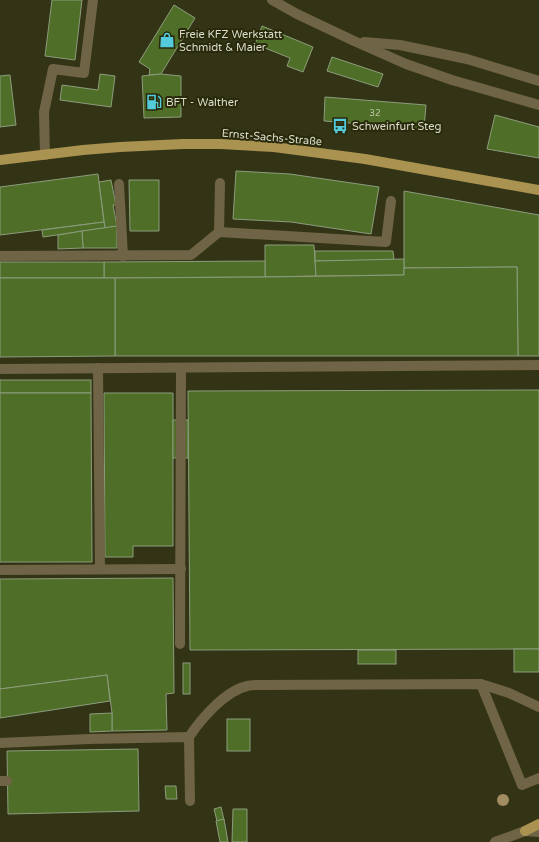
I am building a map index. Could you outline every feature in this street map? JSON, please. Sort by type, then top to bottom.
[{"type":"main road","name":"Ernst-Sachs-Straße","points":[[0,160],[90,150],[182,144],[221,144],[274,147],[365,159],[539,190]]},
{"type":"main road","points":[[525,831],[539,824]]},
{"type":"street","points":[[45,155],[44,112],[53,69],[84,73],[93,0]]},
{"type":"street","points":[[272,0],[297,14],[406,64],[452,80],[539,105]]},
{"type":"street","points":[[354,41],[400,45],[467,59],[539,81]]},
{"type":"street","points":[[219,232],[220,183]]},
{"type":"street","points":[[119,184],[123,256]]},
{"type":"street","points":[[0,256],[192,255],[219,232],[386,242],[391,201]]},
{"type":"street","points":[[0,369],[539,365]]},
{"type":"street","points":[[98,368],[100,569]]},
{"type":"street","points":[[180,644],[181,368]]},
{"type":"street","points":[[0,570],[180,569]]},
{"type":"street","points":[[481,684],[522,785],[539,778]]},
{"type":"street","points":[[190,801],[189,737],[200,722],[215,706],[235,691],[247,686],[481,684],[509,693],[539,707]]},
{"type":"street","points":[[0,743],[189,737]]},
{"type":"street","points":[[495,842],[525,831],[539,832]]},
{"type":"street","points":[[512,842],[525,831]]},
{"type":"building","points":[[52,0],[82,0],[75,60],[45,56]]},
{"type":"building","name":"Freie KFZ Werkstatt Schmidt & Maier","points":[[174,5],[195,18],[161,74],[149,75],[150,69],[139,62]]},
{"type":"building","points":[[262,26],[313,47],[303,72],[287,66],[290,58],[255,44]]},
{"type":"building","points":[[332,57],[383,74],[378,87],[327,71]]},
{"type":"building","points":[[100,74],[115,76],[111,107],[60,100],[62,85],[98,90]]},
{"type":"building","points":[[161,74],[181,76],[181,117],[144,118],[142,76]]},
{"type":"building","points":[[10,75],[16,125],[0,127],[0,76]]},
{"type":"building","points":[[325,97],[426,105],[424,129],[324,121]]},
{"type":"building","points":[[495,115],[539,127],[539,158],[487,149]]},
{"type":"building","points":[[236,171],[290,174],[379,187],[371,234],[291,222],[233,219]]},
{"type":"building","points":[[98,174],[104,222],[0,235],[0,187]]},
{"type":"building","points":[[111,180],[116,205],[113,205],[117,226],[105,228],[99,182]]},
{"type":"building","points":[[129,180],[159,180],[159,231],[130,231]]},
{"type":"building","points":[[404,191],[539,215],[539,356],[518,356],[517,267],[404,268]]},
{"type":"building","points":[[104,222],[105,228],[43,237],[42,230]]},
{"type":"building","points":[[117,226],[117,248],[83,248],[82,231]]},
{"type":"building","points":[[82,231],[83,248],[58,249],[58,235]]},
{"type":"building","points":[[265,245],[314,245],[316,276],[265,277]]},
{"type":"building","points":[[315,251],[393,251],[394,260],[315,261]]},
{"type":"building","points":[[404,259],[404,275],[316,276],[315,261]]},
{"type":"building","points":[[265,261],[265,277],[104,278],[104,262]]},
{"type":"building","points":[[0,262],[104,262],[104,278],[0,278]]},
{"type":"building","points":[[517,267],[518,356],[115,356],[115,278],[404,275],[404,268]]},
{"type":"building","points":[[0,278],[115,278],[115,356],[0,357]]},
{"type":"building","points":[[0,380],[91,380],[91,393],[0,393]]},
{"type":"building","points":[[539,390],[539,649],[190,650],[188,391]]},
{"type":"building","points":[[0,393],[91,393],[92,562],[0,562]]},
{"type":"building","points":[[104,393],[173,393],[173,546],[133,546],[133,557],[105,557]]},
{"type":"building","points":[[173,420],[188,420],[188,458],[173,458]]},
{"type":"building","points":[[173,578],[174,693],[166,694],[167,730],[112,731],[112,713],[107,675],[0,689],[0,579]]},
{"type":"building","points":[[514,649],[539,649],[539,672],[514,672]]},
{"type":"building","points":[[358,650],[396,650],[396,664],[358,664]]},
{"type":"building","points":[[183,663],[190,663],[190,694],[183,694]]},
{"type":"building","points":[[107,675],[110,701],[0,718],[0,689]]},
{"type":"building","points":[[112,713],[112,731],[90,732],[90,714]]},
{"type":"building","points":[[227,719],[250,719],[250,751],[227,751]]},
{"type":"building","points":[[138,749],[139,811],[8,814],[7,751]]},
{"type":"building","points":[[165,786],[176,786],[177,799],[166,799]]},
{"type":"building","points":[[221,807],[224,820],[217,821],[214,809]]},
{"type":"building","points":[[233,809],[247,809],[247,842],[232,842]]},
{"type":"building","points":[[224,819],[228,842],[220,842],[216,821]]},
{"type":"place","name":"Freie KFZ Werkstatt Schmidt & Maier","points":[[167,40]]},
{"type":"place","name":"BFT - Walther","points":[[154,102]]},
{"type":"place","name":"Schweinfurt Steg","points":[[340,126]]}]
